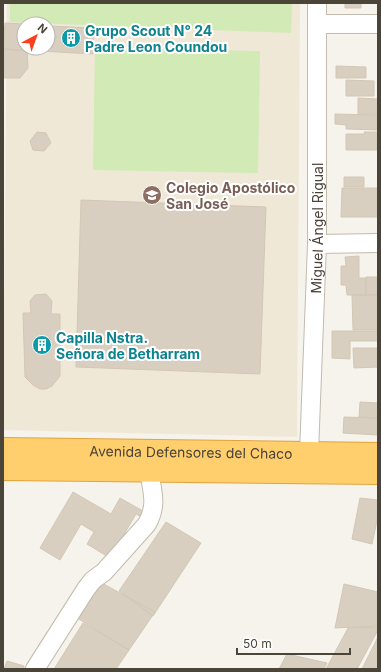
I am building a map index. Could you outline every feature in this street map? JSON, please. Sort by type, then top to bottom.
[{"type":"highway","name":"Avenida Defensores del Chaco","points":[[3,449],[378,454]]},
{"type":"highway","name":"Avenida Defensores del Chaco","points":[[3,469],[378,473]]},
{"type":"street","name":"Miguel Ángel Rigual","points":[[309,453],[317,244],[317,3]]},
{"type":"street","points":[[317,24],[378,24]]},
{"type":"street","points":[[317,244],[378,243]]},
{"type":"street","points":[[35,669],[86,589],[93,580],[104,572],[149,519],[154,504],[149,470]]},
{"type":"shaded area","name":"Colegio Apostólico San José","points":[[7,3],[300,3],[297,437],[3,430]]},
{"type":"green space","points":[[10,3],[292,3],[291,33],[56,24],[56,16],[16,16],[16,22],[10,22]]},
{"type":"green space","points":[[95,48],[260,51],[258,173],[93,170]]},
{"type":"building","points":[[345,3],[361,3],[361,8],[345,8]]},
{"type":"building","name":"Grupo Scout N° 24 Padre Leon Coundou","points":[[5,23],[16,24],[16,50],[3,49]]},
{"type":"building","name":"Grupo Scout N° 24 Padre Leon Coundou","points":[[56,26],[94,28],[93,54],[56,52]]},
{"type":"building","points":[[3,49],[16,50],[16,56],[27,56],[28,68],[20,78],[3,78]]},
{"type":"building","points":[[336,66],[366,67],[366,78],[336,78]]},
{"type":"building","points":[[346,80],[374,81],[374,96],[346,96]]},
{"type":"building","points":[[358,98],[378,99],[378,114],[358,114]]},
{"type":"building","points":[[335,114],[378,115],[378,130],[346,129],[346,125],[335,124]]},
{"type":"building","points":[[37,132],[46,133],[51,143],[44,151],[33,150],[30,141]]},
{"type":"building","points":[[364,132],[378,132],[377,150],[346,150],[346,134],[365,134]]},
{"type":"building","points":[[344,177],[364,177],[364,187],[344,187]]},
{"type":"building","points":[[342,188],[378,188],[378,217],[341,217]]},
{"type":"building","name":"Colegio Apostólico San José","points":[[81,200],[266,207],[260,374],[76,367]]},
{"type":"building","points":[[359,256],[359,278],[366,278],[366,295],[347,295],[346,285],[341,285],[341,266],[346,266],[345,257]]},
{"type":"building","points":[[366,277],[378,277],[378,295],[366,295]]},
{"type":"building","name":"Capilla Nstra. Señora de Betharram","points":[[46,294],[52,301],[51,314],[60,314],[60,376],[52,386],[46,389],[40,389],[33,385],[25,377],[23,313],[31,313],[30,301],[35,295]]},
{"type":"building","points":[[352,295],[378,295],[378,330],[353,330]]},
{"type":"building","points":[[332,331],[378,331],[378,341],[350,341],[350,359],[332,358]]},
{"type":"building","points":[[353,348],[378,348],[378,367],[354,368]]},
{"type":"building","points":[[360,402],[378,403],[378,418],[359,417]]},
{"type":"building","points":[[344,417],[378,418],[378,435],[343,433]]},
{"type":"building","points":[[73,492],[111,514],[120,498],[143,511],[140,516],[136,514],[110,558],[87,544],[94,532],[81,524],[60,560],[40,548]]},
{"type":"building","points":[[360,498],[378,500],[378,516],[372,544],[352,539]]},
{"type":"building","points":[[166,522],[201,543],[153,616],[119,591]]},
{"type":"building","points":[[98,581],[155,612],[129,650],[74,616]]},
{"type":"building","points":[[344,584],[378,592],[378,626],[335,628]]},
{"type":"building","points":[[83,623],[129,650],[116,669],[54,669]]},
{"type":"building","points":[[378,627],[378,630],[357,669],[326,669],[348,628]]},
{"type":"building","points":[[378,637],[378,669],[362,669]]},
{"type":"building","points":[[287,654],[327,663],[324,669],[279,669]]},
{"type":"building","points":[[7,661],[24,666],[24,669],[4,669]]},
{"type":"place","name":"Grupo Scout N° 24 Padre Leon Coundou","points":[[71,38]]},
{"type":"place","name":"Colegio Apostólico San José","points":[[152,195]]},
{"type":"place","name":"Capilla Nstra. Señora de Betharram","points":[[42,345]]}]
